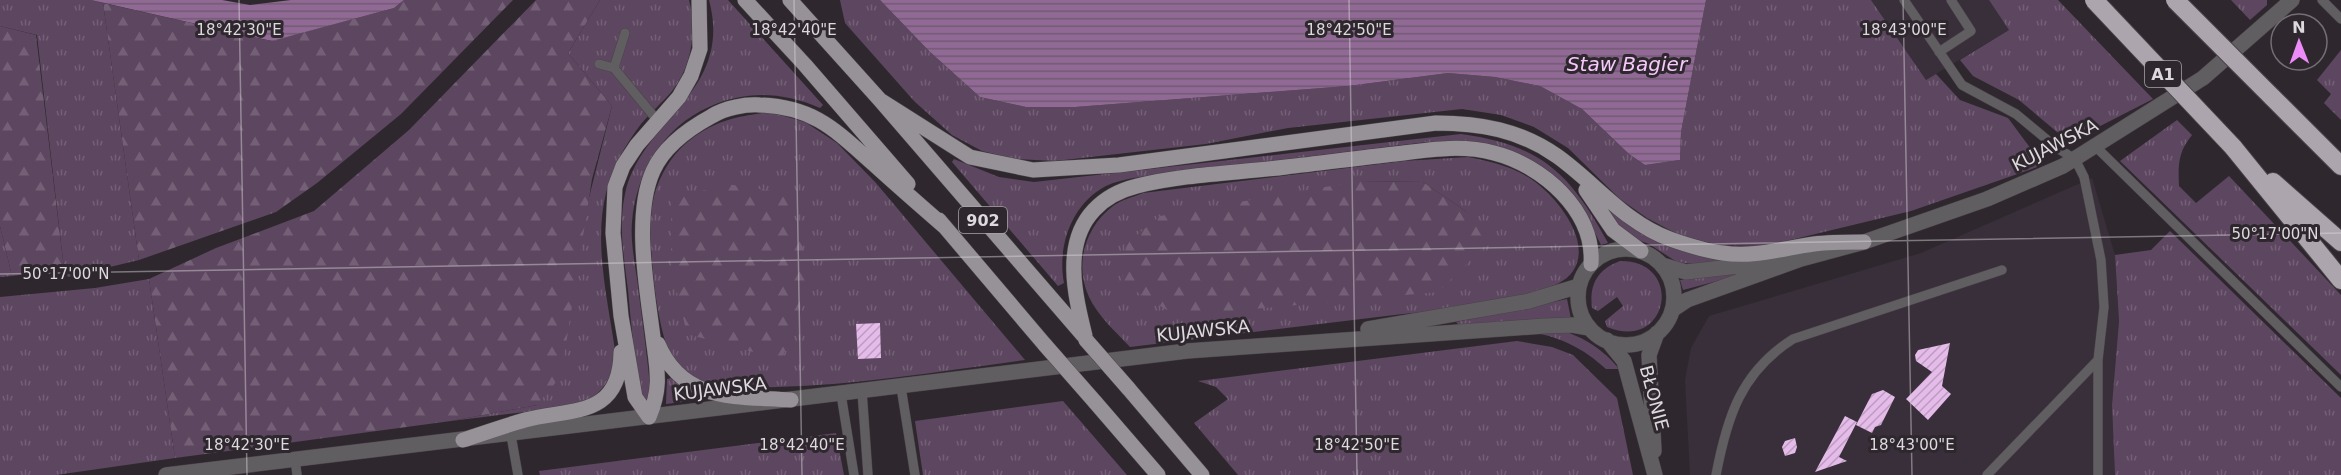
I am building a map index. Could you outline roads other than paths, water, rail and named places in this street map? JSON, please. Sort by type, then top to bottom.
[{"type":"highway","name":"A1","points":[[2094,0],[2233,147],[2341,242]]},
{"type":"highway","points":[[2175,0],[2339,163]]},
{"type":"highway","points":[[2233,147],[2341,280]]},
{"type":"main road","points":[[649,417],[635,397],[621,316],[613,233],[615,187],[623,166],[636,145],[679,97],[691,76],[700,49],[699,0]]},
{"type":"main road","name":"902","points":[[745,0],[805,65],[1158,475]]},
{"type":"main road","name":"902","points":[[790,0],[880,100],[1202,475]]},
{"type":"main road","points":[[880,100],[970,157],[1032,170],[1119,165],[1436,123],[1476,124],[1515,133],[1558,157],[1618,208],[1660,235],[1690,245],[1724,254],[1742,254],[1814,244],[1864,242]]},
{"type":"main road","points":[[649,417],[658,395],[650,315],[644,196],[654,169],[670,147],[691,128],[719,111],[750,104],[787,106],[815,117],[837,132],[945,227]]},
{"type":"main road","points":[[1086,340],[1078,307],[1074,267],[1075,248],[1083,224],[1105,200],[1119,192],[1171,181],[1431,150],[1458,148],[1486,151],[1527,167],[1552,184],[1568,200],[1590,236],[1591,264]]},
{"type":"main road","points":[[1558,157],[1590,195],[1613,230],[1641,251]]},
{"type":"main road","points":[[650,315],[666,361],[678,376],[700,390],[791,400]]},
{"type":"main road","points":[[463,440],[527,419],[587,410],[604,398],[621,364],[621,316]]},
{"type":"street","name":"KUJAWSKA","points":[[1672,310],[1687,300],[1801,259],[1864,242],[1987,199],[2075,159],[2203,78],[2286,2]]},
{"type":"street","points":[[1624,249],[1641,251],[1662,265],[1672,283],[1672,310],[1658,333],[1635,344],[1607,340],[1589,328],[1579,308],[1579,286],[1591,264],[1610,251],[1624,249]]},
{"type":"street","name":"KUJAWSKA","points":[[1662,265],[1686,272],[1801,259]]},
{"type":"street","name":"KUJAWSKA","points":[[1280,343],[1529,301],[1579,286]]},
{"type":"street","name":"KUJAWSKA","points":[[166,475],[511,435],[1187,351],[1544,326],[1572,325],[1589,328]]},
{"type":"street","name":"BŁONIE","points":[[1655,473],[1649,355],[1658,333]]},
{"type":"street","name":"BŁONIE","points":[[1607,340],[1624,361],[1655,473]]},
{"type":"lane","points":[[1904,0],[1962,85],[2016,114],[2056,148],[2075,159],[2084,177],[2101,260],[2104,306],[2098,360],[2098,475]]},
{"type":"lane","points":[[1939,52],[1971,31],[1951,0]]},
{"type":"lane","points":[[2322,0],[2341,19]]},
{"type":"lane","points":[[614,68],[625,33]]},
{"type":"lane","points":[[599,64],[614,68],[657,120]]},
{"type":"lane","points":[[2096,147],[2341,387]]},
{"type":"lane","points":[[1716,475],[1723,437],[1742,389],[1756,368],[1774,351],[1793,339],[2002,270]]},
{"type":"lane","points":[[1988,475],[2098,360]]},
{"type":"lane","points":[[902,387],[915,475]]},
{"type":"lane","points":[[862,392],[868,475]]},
{"type":"lane","points":[[841,394],[854,475]]},
{"type":"lane","points":[[511,435],[518,475]]},
{"type":"lane","points":[[295,459],[297,475]]},
{"type":"water","points":[[91,0],[222,0],[250,5],[291,0],[404,0],[394,8],[272,41]]},
{"type":"water","name":"Staw Bagier","points":[[880,0],[1706,0],[1681,132],[1680,160],[1645,165],[1629,154],[1582,109],[1540,86],[1495,77],[1448,73],[1348,86],[1075,107],[1026,107],[980,97],[929,51]]}]
